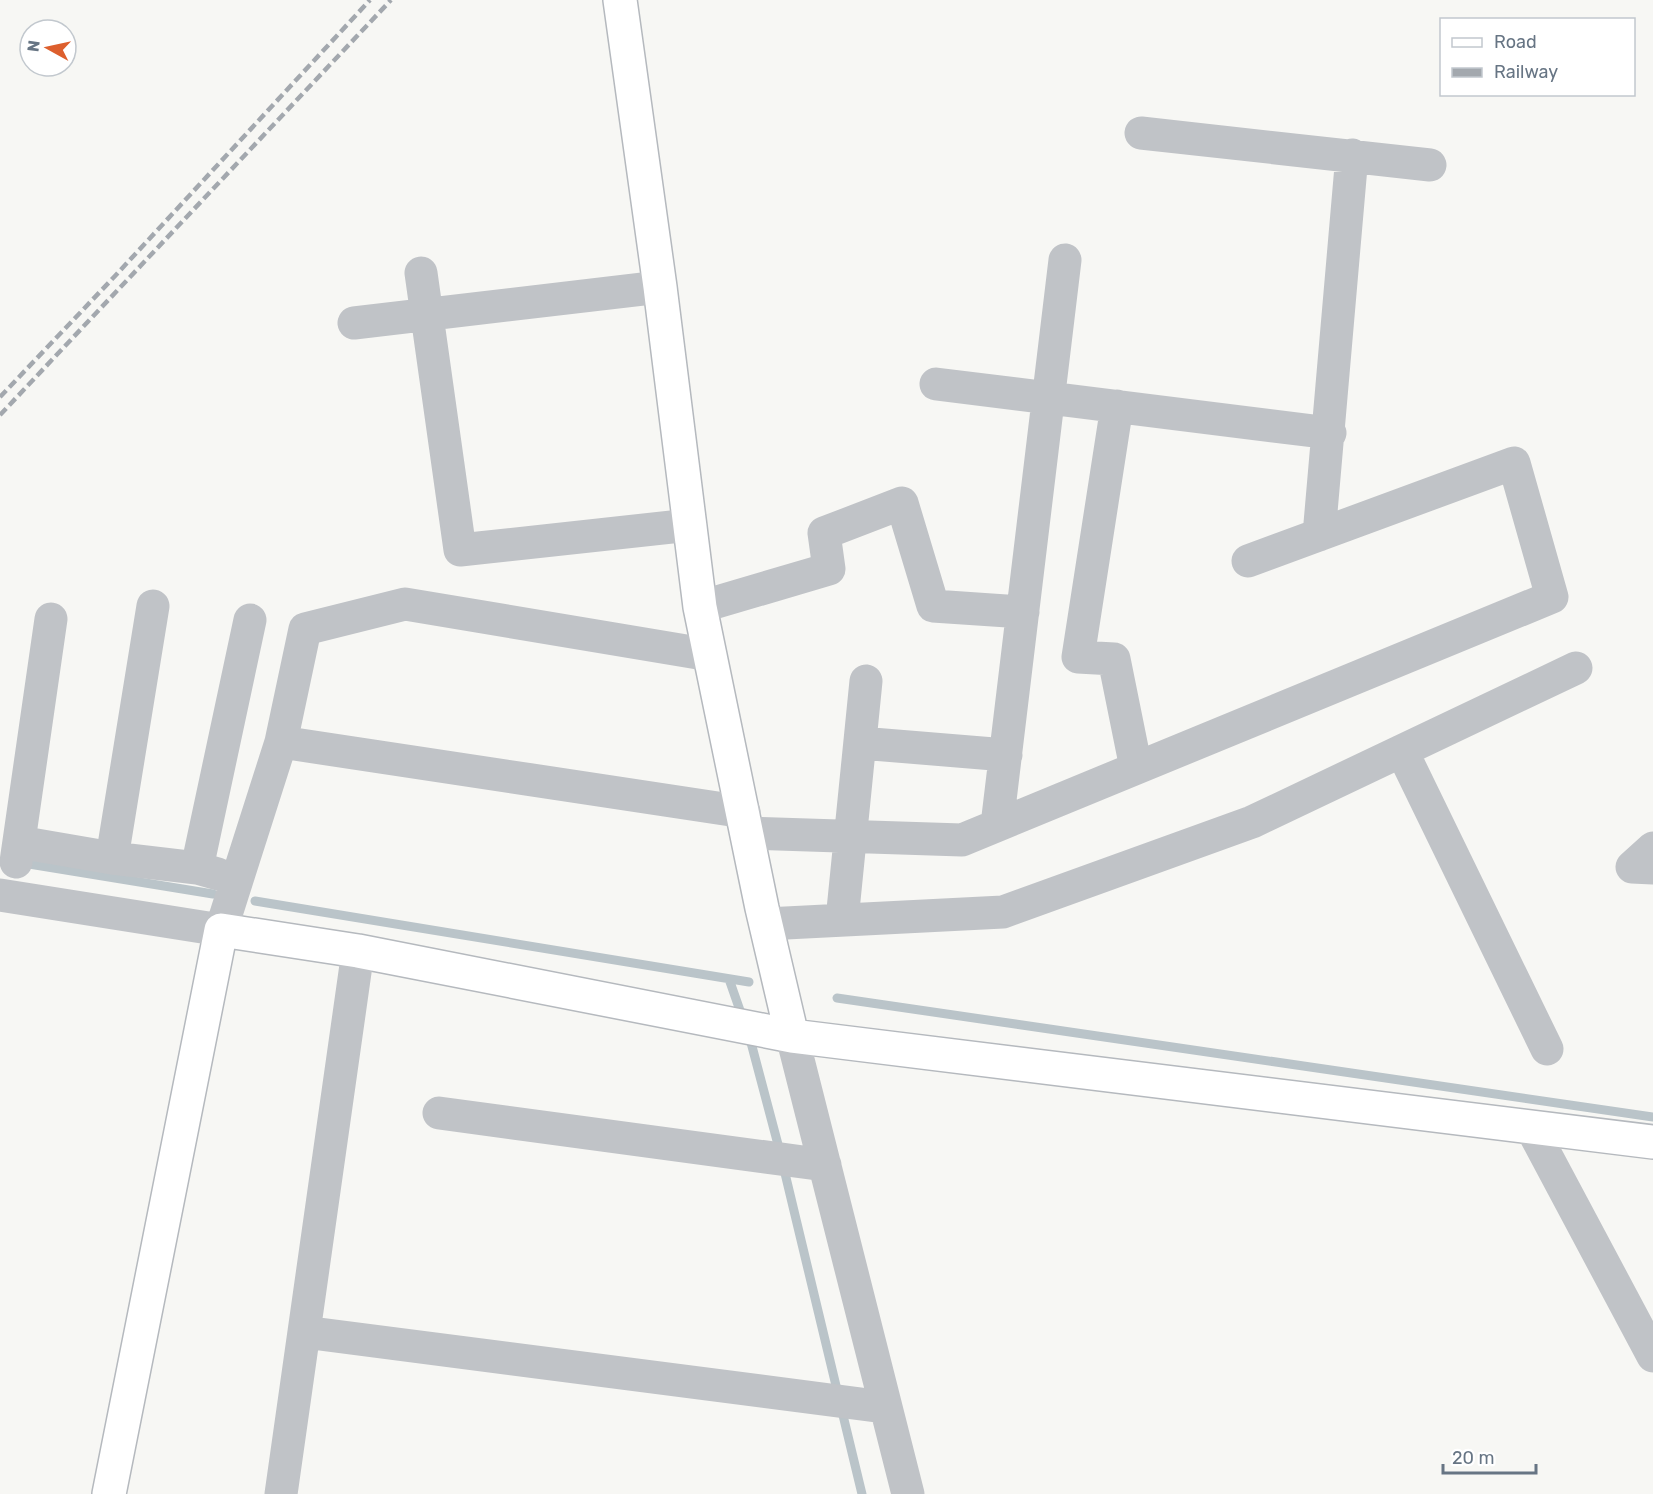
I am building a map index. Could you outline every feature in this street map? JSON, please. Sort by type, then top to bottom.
[{"type":"street","points":[[620,0],[660,287],[700,607],[766,924],[792,1036],[884,1407],[908,1494]]},
{"type":"street","points":[[1141,133],[1430,165]]},
{"type":"street","points":[[1319,535],[1330,433],[1352,155]]},
{"type":"street","points":[[997,825],[1065,260]]},
{"type":"street","points":[[421,273],[459,550],[690,525]]},
{"type":"street","points":[[354,323],[660,287]]},
{"type":"street","points":[[936,384],[1330,433]]},
{"type":"street","points":[[1117,406],[1078,657],[1114,659],[1136,768]]},
{"type":"street","points":[[281,742],[746,823],[850,837],[962,840],[1552,597],[1514,463],[1248,561]]},
{"type":"street","points":[[700,607],[829,569],[824,533],[902,503],[933,606],[1023,612]]},
{"type":"street","points":[[109,1494],[221,930],[281,742],[305,629],[405,604],[710,655]]},
{"type":"street","points":[[112,858],[153,606]]},
{"type":"street","points":[[51,619],[17,852],[112,858],[197,868],[237,879]]},
{"type":"street","points":[[197,868],[250,620]]},
{"type":"street","points":[[766,924],[1003,912],[1252,822],[1576,668]]},
{"type":"street","points":[[842,920],[866,681]]},
{"type":"street","points":[[860,743],[1006,755]]},
{"type":"street","points":[[1402,751],[1547,1049]]},
{"type":"street","points":[[1653,848],[1632,867],[1653,868]]},
{"type":"street","points":[[0,895],[358,951],[792,1036],[1532,1129],[1653,1142]]},
{"type":"street","points":[[281,1494],[358,951]]},
{"type":"street","points":[[439,1113],[825,1165]]},
{"type":"street","points":[[1532,1129],[1653,1356]]},
{"type":"street","points":[[304,1332],[884,1407]]},
{"type":"waterway","points":[[23,863],[213,894]]},
{"type":"waterway","points":[[255,901],[749,982]]},
{"type":"waterway","points":[[729,979],[743,1019]]},
{"type":"waterway","points":[[837,998],[1653,1117]]},
{"type":"waterway","points":[[749,1035],[780,1152]]},
{"type":"waterway","points":[[783,1165],[838,1394]]},
{"type":"waterway","points":[[841,1407],[862,1494]]},
{"type":"railway","points":[[0,397],[370,0]]},
{"type":"railway","points":[[0,415],[391,0]]}]
